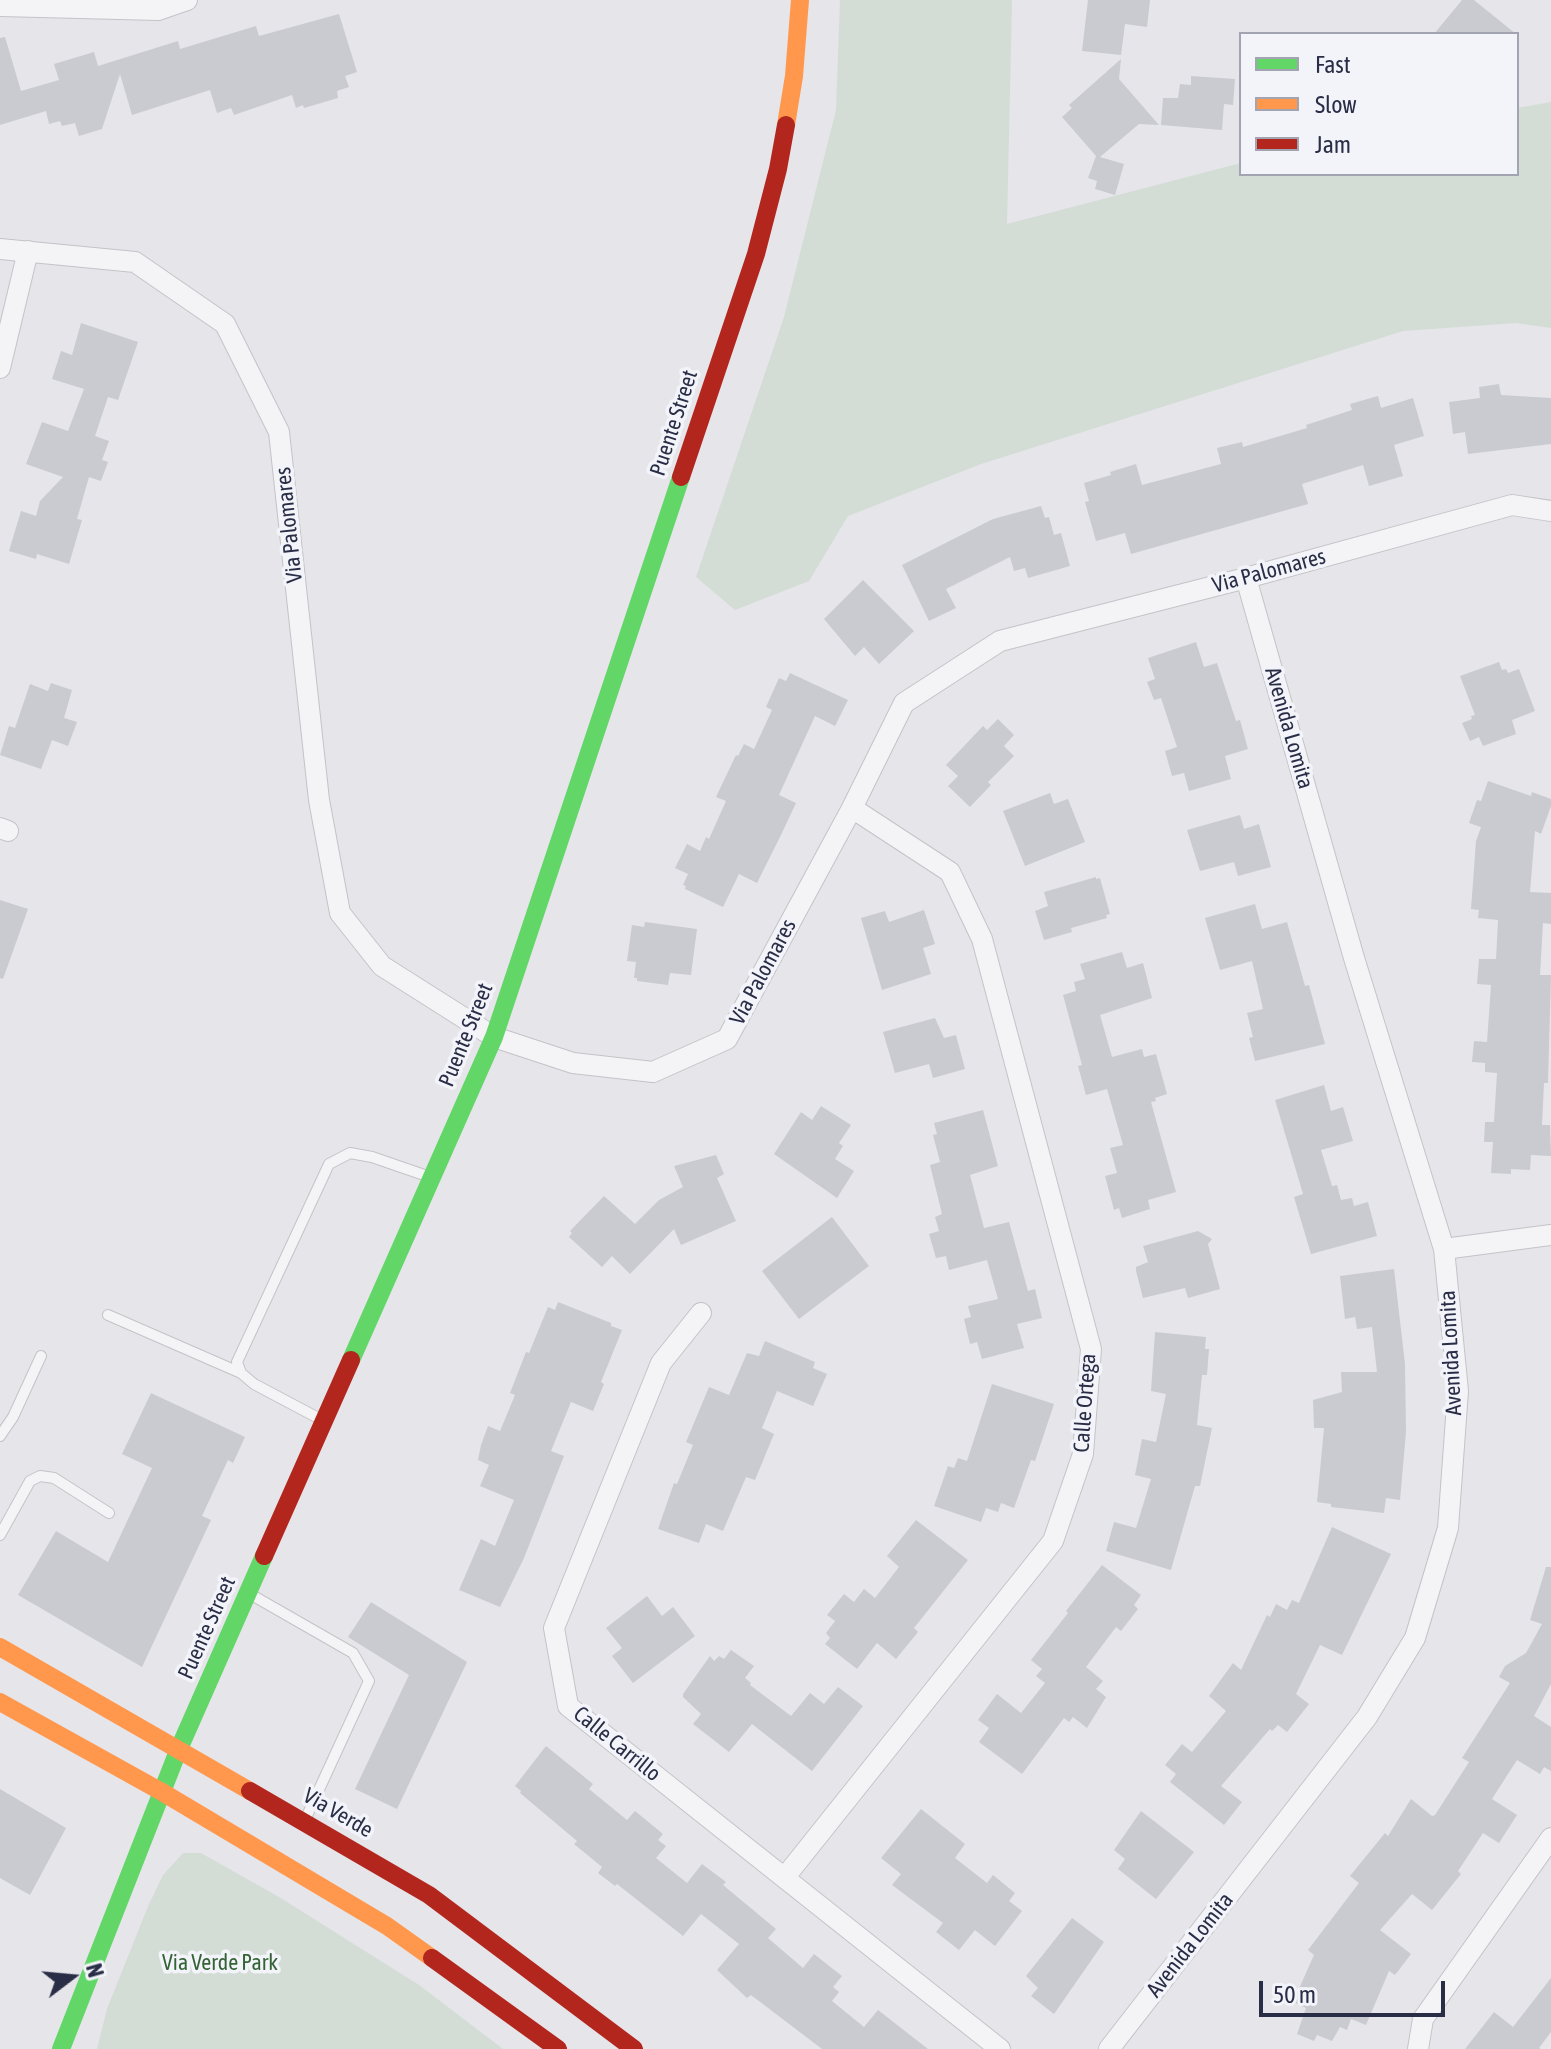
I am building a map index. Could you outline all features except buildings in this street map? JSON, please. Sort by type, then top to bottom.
[{"type":"street","points":[[0,6],[158,10],[187,0]]},
{"type":"street","name":"Puente Street","points":[[61,2049],[178,1751],[494,1037],[756,254],[778,169],[786,123],[794,76],[800,0]]},
{"type":"street","name":"Via Palomares","points":[[0,249],[135,262],[225,324],[279,432],[319,800],[340,913],[382,966],[494,1037],[573,1063],[653,1072],[727,1039],[852,808],[904,703],[1000,641],[1512,505],[1551,511]]},
{"type":"street","points":[[0,368],[28,251]]},
{"type":"street","name":"Avenida Lomita","points":[[1109,2049],[1367,1717],[1415,1638],[1448,1528],[1458,1391],[1444,1249],[1354,958],[1246,578]]},
{"type":"street","name":"Calle Ortega","points":[[785,1877],[1053,1541],[1083,1454],[1091,1349],[982,939],[950,872],[852,808]]},
{"type":"street","points":[[1444,1249],[1551,1235]]},
{"type":"street","name":"Calle Carrillo","points":[[701,1313],[661,1363],[554,1628],[568,1706],[1000,2049]]},
{"type":"street","name":"Via Verde","points":[[0,1647],[429,1895],[634,2049]]},
{"type":"street","points":[[0,1702],[162,1792],[387,1926],[558,2049]]},
{"type":"street","points":[[1418,2049],[1423,2019],[1551,1838]]},
{"type":"lane","points":[[241,1373],[237,1362],[329,1164],[350,1153],[372,1157],[432,1178]]},
{"type":"lane","points":[[108,1315],[241,1373],[254,1384],[324,1421]]},
{"type":"lane","points":[[0,1436],[13,1417],[41,1356]]},
{"type":"lane","points":[[0,1535],[30,1481],[40,1476],[54,1478],[109,1513]]},
{"type":"lane","points":[[248,1593],[353,1653],[369,1681],[305,1821]]},
{"type":"green space","points":[[840,0],[1012,0],[1007,224],[1239,164],[1239,176],[1519,176],[1519,108],[1551,102],[1551,328],[1516,323],[1403,331],[981,464],[848,516],[809,581],[735,610],[696,577],[784,317],[836,110]]},
{"type":"green space","name":"Via Verde Park","points":[[183,1853],[201,1853],[279,1897],[419,1985],[503,2049],[97,2049],[107,2009],[149,1904],[163,1875]]},
{"type":"traffic: fast","points":[[351,1360],[494,1037],[681,477]]},
{"type":"traffic: fast","points":[[61,2049],[178,1751],[264,1556]]},
{"type":"traffic: slow","points":[[786,125],[794,76],[800,0]]},
{"type":"traffic: slow","points":[[0,1647],[250,1791]]},
{"type":"traffic: slow","points":[[0,1702],[162,1792],[387,1926],[432,1958]]},
{"type":"traffic: jam","points":[[681,477],[756,254],[786,125]]},
{"type":"traffic: jam","points":[[264,1556],[351,1360]]},
{"type":"traffic: jam","points":[[250,1791],[429,1895],[634,2049]]},
{"type":"traffic: jam","points":[[432,1958],[558,2049]]}]
